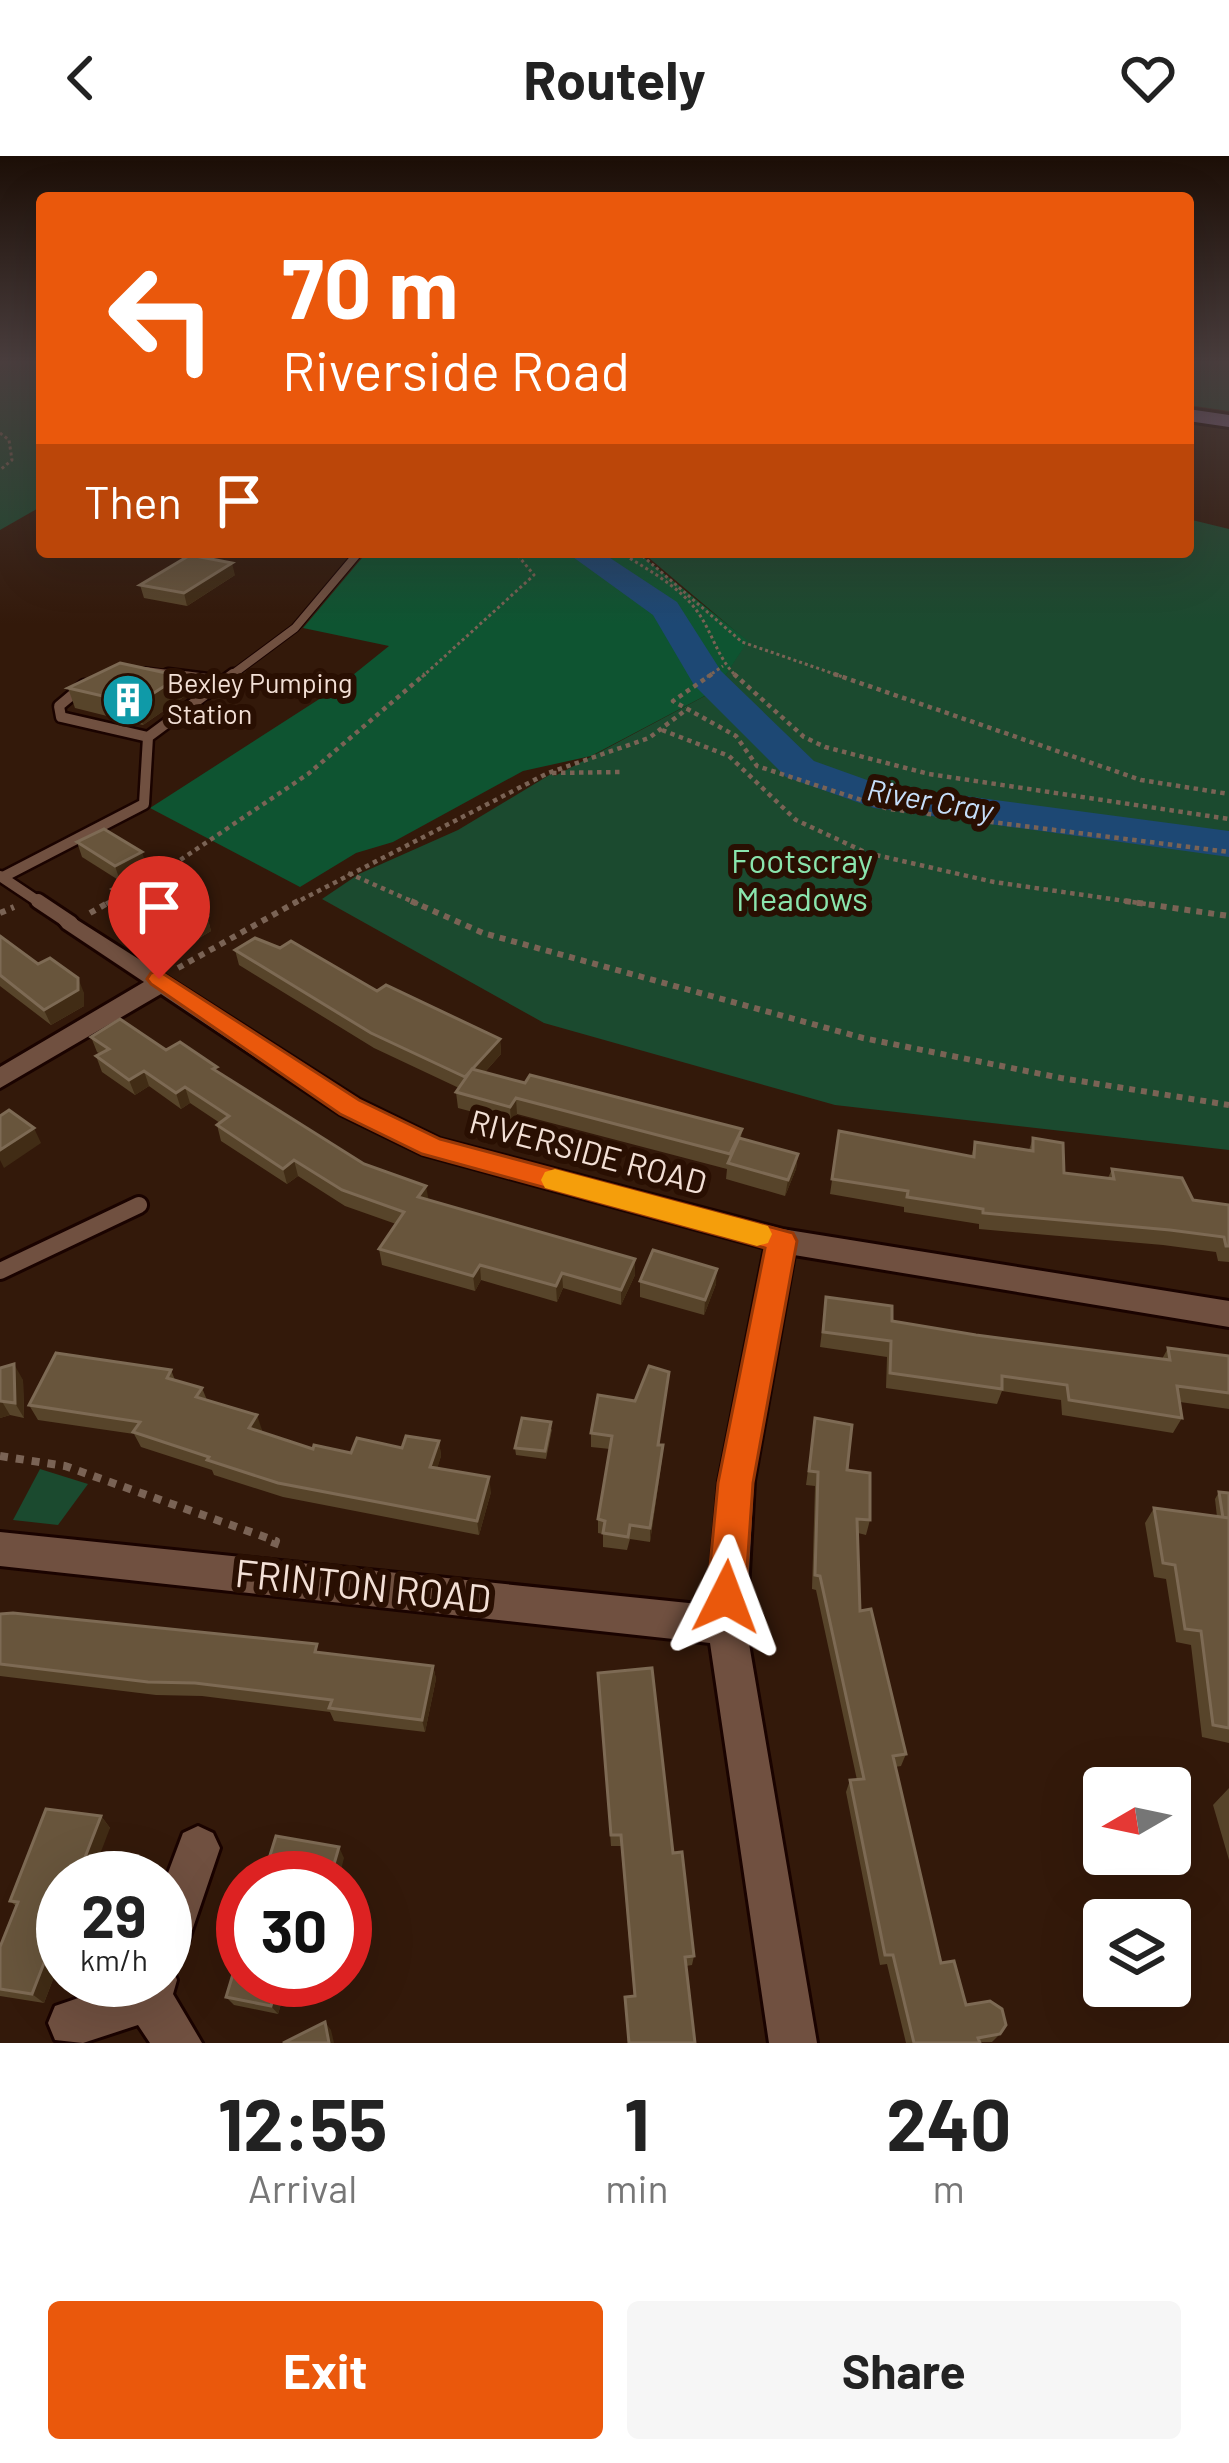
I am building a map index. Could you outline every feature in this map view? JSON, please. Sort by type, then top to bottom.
[{"type":"street","name":"RIVERSIDE ROAD","points":[[71,923],[350,1107],[432,1147],[782,1241],[971,1276],[1229,1314]]},
{"type":"street","points":[[0,1079],[161,980]]},
{"type":"street","points":[[782,1241],[736,1483],[725,1567],[727,1626],[793,2043]]},
{"type":"street","name":"FRINTON ROAD","points":[[0,1549],[727,1626]]},
{"type":"street","points":[[192,1866],[198,1848]]},
{"type":"street","points":[[72,2023],[109,2007]]},
{"type":"street","points":[[160,2007],[178,2043]]},
{"type":"lane","points":[[101,677],[59,706],[61,717],[148,737],[295,628],[354,558]]},
{"type":"lane","points":[[141,671],[223,681]]},
{"type":"lane","points":[[1,876],[144,804],[148,737]]},
{"type":"lane","name":"RIVERSIDE ROAD","points":[[1,876],[71,923]]},
{"type":"lane","points":[[0,1271],[139,1205]]},
{"type":"path","points":[[142,884],[239,827],[363,730],[534,575],[520,558]]},
{"type":"path","points":[[630,558],[697,611],[722,667],[805,737],[865,760],[1193,817],[1229,819]]},
{"type":"path","points":[[645,558],[742,642],[1141,780],[1229,794]]},
{"type":"path","points":[[722,667],[674,701],[736,736],[757,766],[889,809],[1229,852]]},
{"type":"path","points":[[161,980],[348,873],[456,824],[548,773],[611,754],[662,730],[687,709]]},
{"type":"path","points":[[662,730],[729,755],[796,820],[867,853],[994,882],[1229,916]]},
{"type":"path","points":[[548,773],[620,772]]},
{"type":"path","points":[[348,873],[483,933],[863,1039],[1229,1105]]},
{"type":"path","points":[[71,923],[124,894]]},
{"type":"path","points":[[0,1456],[65,1466],[276,1541],[263,1575]]},
{"type":"green space","points":[[0,448],[36,448],[36,509],[0,530]]},
{"type":"green space","name":"Footscray Meadows","points":[[1194,520],[1229,529],[1229,1150],[835,1105],[544,1023],[322,899],[359,874],[458,830],[551,774],[716,690],[747,641],[649,558],[1194,558]]},
{"type":"green space","points":[[362,558],[644,558],[748,641],[716,690],[591,756],[523,771],[393,842],[356,853],[300,887],[150,808],[338,687],[389,646],[303,628]]},
{"type":"green space","points":[[40,1469],[88,1484],[58,1525],[13,1520]]},
{"type":"building","points":[[185,558],[232,563],[184,593],[140,585]]},
{"type":"building","points":[[120,663],[180,676],[137,704],[68,688]]},
{"type":"building","points":[[104,829],[142,852],[115,866],[77,842]]},
{"type":"building","points":[[151,868],[188,890],[175,897],[207,916],[182,931],[112,889]]},
{"type":"building","points":[[0,936],[38,964],[50,958],[78,978],[78,990],[44,1010],[0,975]]},
{"type":"building","points":[[255,938],[280,948],[291,941],[377,991],[386,985],[500,1039],[465,1077],[371,1033],[235,950]]},
{"type":"building","points":[[120,1019],[166,1050],[180,1042],[217,1067],[213,1069],[364,1164],[426,1186],[418,1197],[635,1259],[621,1290],[562,1273],[556,1286],[480,1265],[473,1276],[379,1249],[404,1212],[342,1190],[294,1160],[283,1169],[217,1125],[229,1116],[185,1087],[176,1093],[144,1071],[129,1080],[96,1056],[109,1049],[91,1037]]},
{"type":"building","points":[[472,1069],[525,1083],[530,1075],[742,1129],[730,1154],[516,1098],[510,1107],[456,1092]]},
{"type":"building","points":[[9,1110],[34,1128],[0,1150],[0,1116]]},
{"type":"building","points":[[839,1131],[974,1157],[975,1142],[1033,1151],[1033,1138],[1063,1143],[1064,1173],[1114,1179],[1112,1169],[1182,1178],[1193,1200],[1229,1205],[1229,1246],[1224,1237],[983,1213],[983,1209],[907,1197],[908,1191],[832,1179]]},
{"type":"building","points":[[739,1138],[798,1154],[788,1180],[728,1163]]},
{"type":"building","points":[[653,1250],[717,1269],[705,1300],[640,1281]]},
{"type":"building","points":[[826,1297],[892,1306],[892,1321],[976,1335],[1170,1360],[1168,1348],[1229,1356],[1229,1393],[1177,1386],[1182,1418],[1069,1400],[1067,1385],[1002,1376],[1002,1389],[890,1373],[891,1341],[823,1332]]},
{"type":"building","points":[[56,1353],[171,1370],[167,1378],[202,1388],[196,1397],[257,1415],[249,1428],[313,1449],[314,1445],[351,1453],[357,1438],[402,1448],[406,1436],[439,1441],[430,1467],[489,1477],[477,1521],[278,1483],[133,1432],[140,1422],[29,1405]]},
{"type":"building","points":[[14,1364],[15,1403],[0,1401],[0,1368]]},
{"type":"building","points":[[649,1366],[669,1372],[650,1528],[630,1525],[628,1537],[603,1533],[605,1521],[598,1519],[612,1436],[591,1433],[598,1395],[635,1401]]},
{"type":"building","points":[[522,1418],[551,1422],[545,1451],[515,1448]]},
{"type":"building","points":[[815,1418],[852,1425],[847,1470],[870,1473],[870,1520],[857,1519],[860,1611],[871,1609],[906,1754],[893,1756],[941,1963],[954,1961],[966,2005],[990,2001],[1002,2009],[1006,2025],[1000,2034],[978,2038],[980,2043],[914,2043],[893,1955],[885,1955],[850,1780],[864,1779],[820,1576],[815,1575],[818,1472],[809,1471]]},
{"type":"building","points":[[1219,1492],[1229,1493],[1229,1518],[1223,1518]]},
{"type":"building","points":[[1154,1508],[1229,1518],[1229,1728],[1213,1725],[1201,1631],[1185,1629],[1175,1565],[1163,1563]]},
{"type":"building","points":[[0,1614],[317,1644],[315,1652],[433,1666],[422,1720],[329,1708],[332,1700],[0,1664]]},
{"type":"building","points":[[652,1668],[673,1853],[682,1852],[694,1956],[685,1957],[695,2043],[629,2043],[625,1997],[635,1996],[621,1835],[611,1835],[598,1673]]},
{"type":"building","points":[[46,1809],[101,1816],[87,1851],[36,1851],[36,1984],[32,1994],[0,1989],[0,1947],[18,1902],[10,1901]]},
{"type":"building","points":[[276,1836],[339,1847],[338,1851],[271,1851]]},
{"type":"building","points":[[325,2022],[329,2043],[283,2043]]},
{"type":"waterway","name":"River Cray","points":[[590,558],[666,609],[707,677],[800,769],[874,796],[1229,844]]},
{"type":"slow traffic","points":[[555,1180],[757,1234]]},
{"type":"place","name":"Bexley Pumping Station","points":[[128,700]]},
{"type":"route","points":[[159,979],[350,1107],[432,1147],[782,1241],[736,1483],[725,1567],[726,1597]]}]
